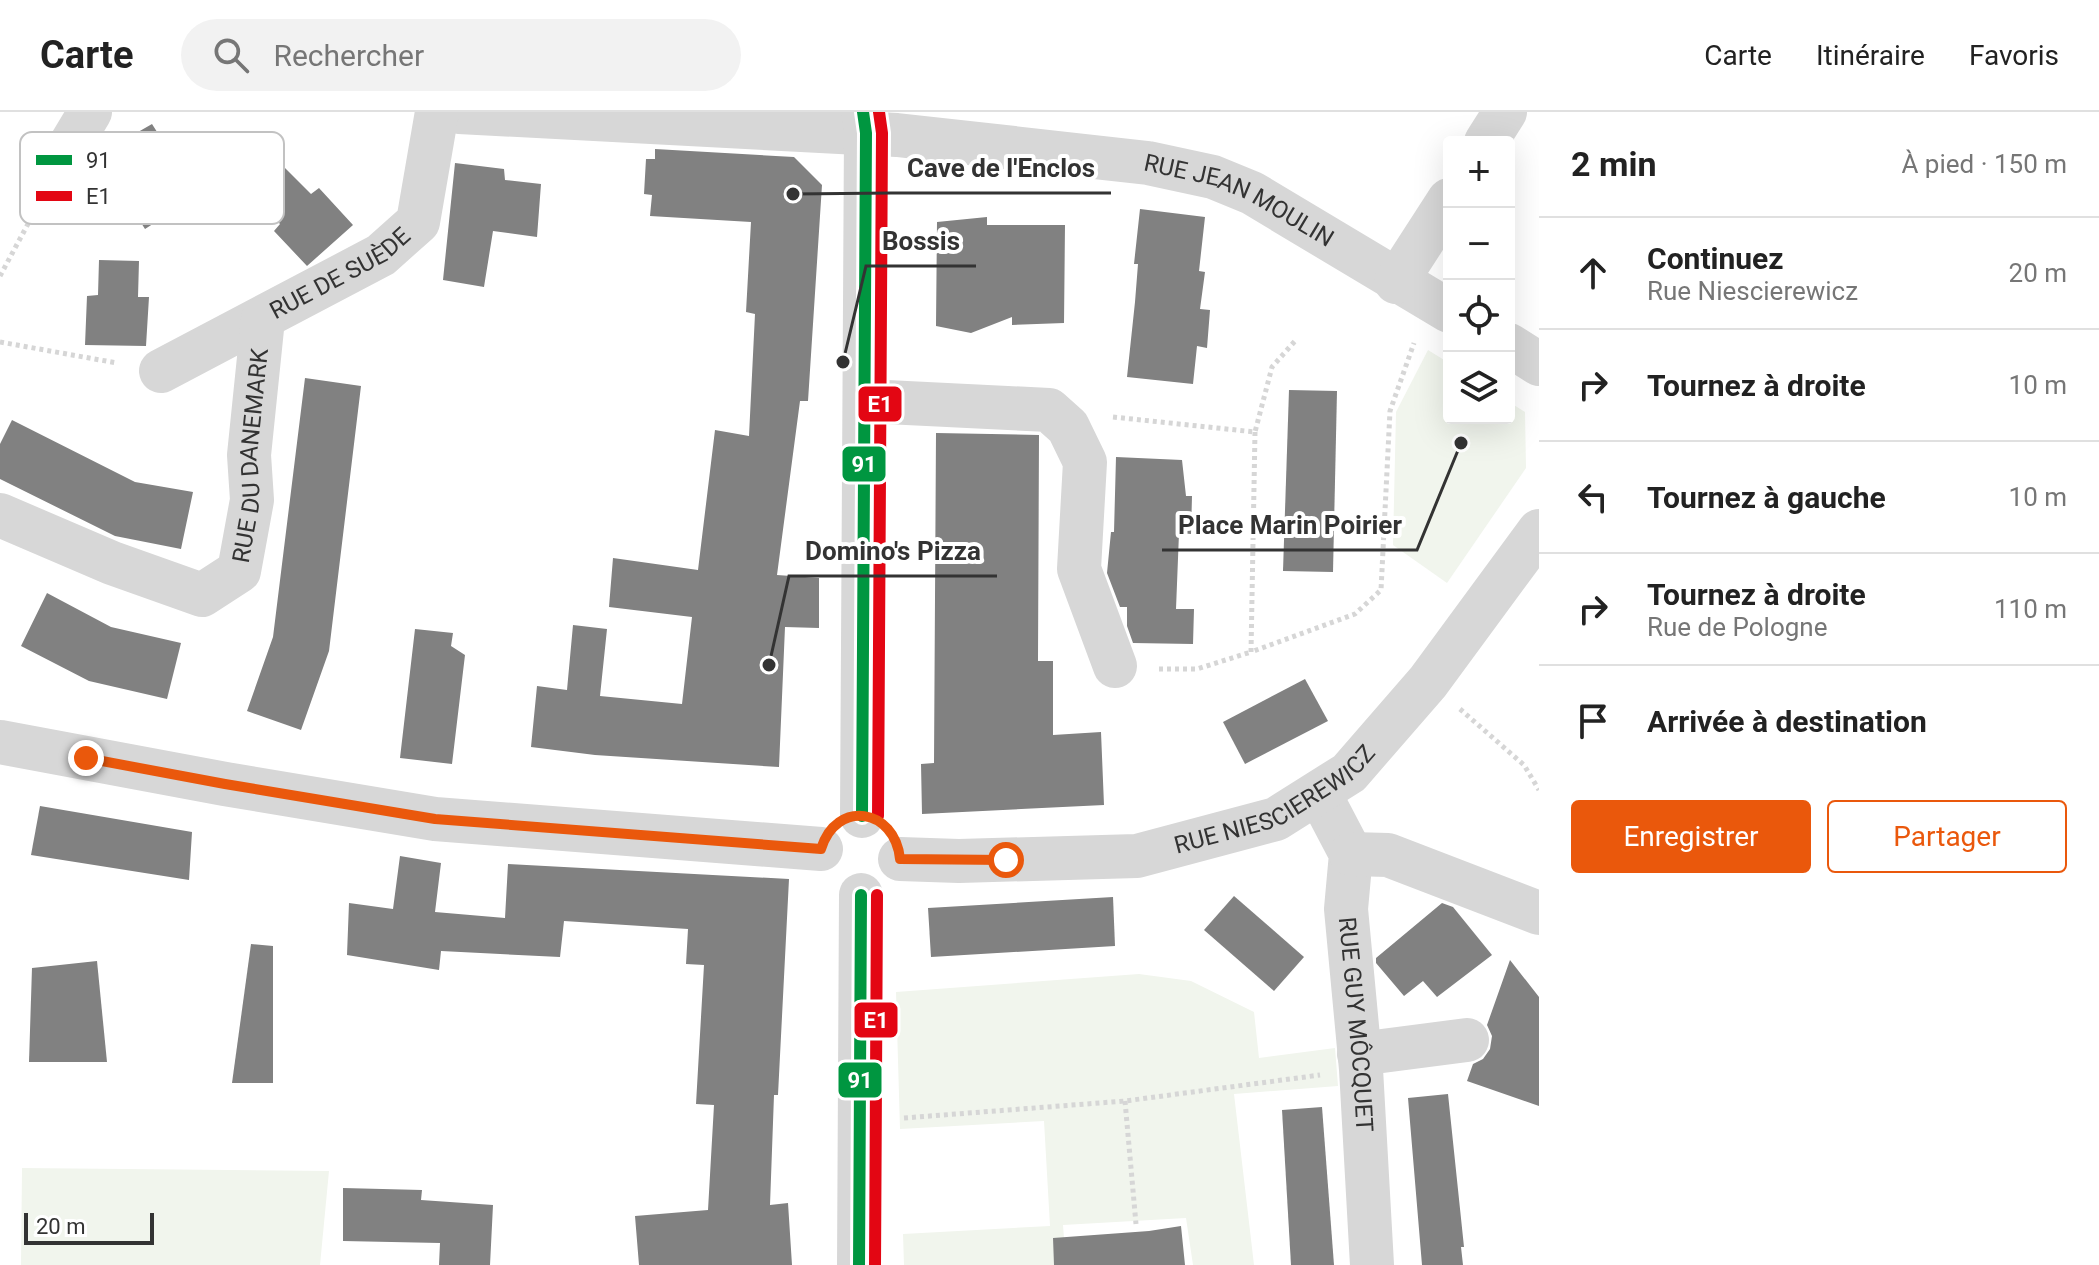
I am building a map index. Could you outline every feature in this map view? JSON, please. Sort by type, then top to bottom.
[{"type":"street","points":[[78,132],[90,112]]},
{"type":"street","name":"RUE DE SUÈDE","points":[[161,371],[381,255],[418,222],[437,112]]},
{"type":"street","name":"RUE JEAN MOULIN","points":[[459,112],[864,122],[1148,163],[1213,177],[1252,193],[1425,298]]},
{"type":"street","points":[[1490,136],[1505,112]]},
{"type":"street","points":[[862,816],[866,401],[864,122]]},
{"type":"street","points":[[1425,298],[1447,208]]},
{"type":"street","name":"RUE DU DANEMARK","points":[[0,515],[112,563],[202,595],[239,571],[252,500],[249,455],[263,319]]},
{"type":"street","points":[[1515,349],[1539,364]]},
{"type":"street","points":[[866,401],[1049,410],[1068,427],[1085,462],[1079,569],[1115,666]]},
{"type":"street","name":"RUE NIESCIEREWICZ","points":[[900,859],[959,861],[1137,856],[1276,819],[1349,773],[1428,682],[1539,531]]},
{"type":"street","points":[[0,742],[435,819],[821,849]]},
{"type":"street","points":[[1319,793],[1351,854],[1388,855],[1539,913]]},
{"type":"street","points":[[862,816],[885,824],[899,846],[900,859],[897,870],[883,888],[861,895],[848,893],[836,886],[821,863],[821,849],[825,839],[840,822],[862,816]]},
{"type":"street","name":"RUE GUY MÔCQUET","points":[[1351,854],[1346,909],[1360,1062],[1372,1265]]},
{"type":"street","points":[[859,1265],[861,895]]},
{"type":"street","points":[[1360,1062],[1467,1040]]},
{"type":"path","points":[[0,276],[28,224]]},
{"type":"path","points":[[1115,666],[1124,670],[1197,669],[1355,614],[1381,590],[1390,411],[1425,298]]},
{"type":"path","points":[[1251,652],[1255,432],[1272,367],[1295,341]]},
{"type":"path","points":[[0,342],[161,371]]},
{"type":"path","points":[[1049,410],[1255,432]]},
{"type":"path","points":[[1428,682],[1524,765],[1539,790]]},
{"type":"path","points":[[860,1121],[1125,1101],[1360,1062]]},
{"type":"path","points":[[1125,1101],[1136,1224]]},
{"type":"shaded area","points":[[1428,350],[1443,359],[1443,424],[1515,424],[1515,406],[1525,412],[1526,468],[1447,583],[1393,545],[1396,412]]},
{"type":"shaded area","points":[[1139,974],[1191,981],[1254,1012],[1259,1058],[1335,1048],[1338,1086],[1234,1094],[1254,1265],[1193,1265],[1186,1218],[1063,1225],[1066,1265],[904,1265],[903,1234],[1050,1226],[1044,1121],[900,1129],[896,992]]},
{"type":"shaded area","points":[[22,1168],[329,1171],[320,1265],[21,1265]]},
{"type":"building","points":[[152,124],[157,132],[138,132]]},
{"type":"building","points":[[655,149],[794,157],[822,185],[808,401],[800,401],[777,575],[819,578],[819,628],[785,627],[779,767],[595,755],[531,747],[537,686],[567,690],[573,625],[607,629],[600,696],[682,704],[692,617],[609,607],[613,558],[698,570],[715,430],[749,436],[755,314],[746,312],[751,222],[650,216],[652,195],[644,194],[646,159],[655,159]]},
{"type":"building","points":[[455,163],[504,169],[505,180],[541,184],[537,237],[493,231],[484,287],[443,280]]},
{"type":"building","points":[[284,169],[311,194],[319,188],[353,225],[307,266],[274,231],[284,224]]},
{"type":"building","points":[[1140,209],[1205,217],[1199,271],[1205,272],[1200,309],[1210,310],[1207,348],[1197,346],[1193,384],[1127,377]]},
{"type":"building","points":[[987,217],[987,225],[1065,225],[1064,323],[1012,325],[1012,317],[971,333],[936,326],[937,222]]},
{"type":"building","points":[[99,260],[139,261],[138,297],[149,297],[146,346],[85,345],[87,296],[98,295]]},
{"type":"building","points":[[305,378],[361,386],[329,651],[301,730],[247,711],[273,637]]},
{"type":"building","points":[[1289,390],[1337,391],[1333,572],[1283,571]]},
{"type":"building","points":[[12,420],[135,482],[193,492],[181,549],[115,536],[0,479],[0,444]]},
{"type":"building","points":[[936,433],[1039,435],[1038,661],[1053,661],[1053,735],[1101,732],[1104,805],[922,814],[921,764],[934,763]]},
{"type":"building","points":[[1116,457],[1182,460],[1186,496],[1192,496],[1191,534],[1179,533],[1176,609],[1194,609],[1193,644],[1133,643],[1127,626],[1127,607],[1120,607],[1107,573],[1111,532],[1114,532]]},
{"type":"building","points":[[47,593],[111,627],[181,643],[167,699],[89,681],[21,646]]},
{"type":"building","points":[[415,629],[453,633],[451,646],[465,655],[452,764],[400,758]]},
{"type":"building","points":[[1305,679],[1328,721],[1245,764],[1223,722]]},
{"type":"building","points":[[40,806],[192,832],[189,880],[31,855]]},
{"type":"building","points":[[400,856],[441,863],[435,912],[505,918],[508,864],[789,879],[778,1095],[774,1095],[770,1205],[788,1203],[792,1265],[639,1265],[635,1216],[708,1210],[714,1105],[696,1104],[704,965],[686,964],[688,929],[564,921],[560,957],[441,951],[439,970],[347,955],[349,903],[393,909]]},
{"type":"building","points":[[1234,896],[1304,957],[1274,991],[1204,930]]},
{"type":"building","points":[[1113,897],[1115,946],[931,957],[928,908]]},
{"type":"building","points":[[1442,903],[1453,907],[1492,955],[1437,997],[1423,981],[1404,996],[1376,963],[1376,958]]},
{"type":"building","points":[[251,944],[273,946],[273,1083],[232,1083]]},
{"type":"building","points":[[1510,960],[1539,997],[1539,1106],[1467,1081],[1473,1064],[1483,1059],[1490,1049],[1492,1036],[1487,1025]]},
{"type":"building","points":[[97,961],[107,1062],[29,1062],[32,968]]},
{"type":"building","points":[[1448,1094],[1464,1247],[1461,1247],[1463,1265],[1422,1265],[1408,1098]]},
{"type":"building","points":[[1322,1107],[1334,1265],[1291,1265],[1282,1110]]},
{"type":"building","points":[[343,1188],[422,1190],[421,1200],[493,1205],[490,1265],[439,1265],[440,1243],[343,1241]]},
{"type":"building","points":[[1181,1226],[1185,1265],[1054,1265],[1053,1238]]},
{"type":"transit line","name":"91","points":[[862,816],[866,133],[863,112]]},
{"type":"transit line","name":"E1","points":[[878,816],[882,133],[879,112]]},
{"type":"transit line","name":"91","points":[[859,1265],[861,895]]},
{"type":"transit line","name":"E1","points":[[875,1265],[877,895]]},
{"type":"place","name":"Cave de l'Enclos","points":[[793,194]]},
{"type":"place","name":"Bossis","points":[[843,362]]},
{"type":"place","name":"Place Marin Poirier","points":[[1461,443]]},
{"type":"place","name":"Domino's Pizza","points":[[769,665]]},
{"type":"route","points":[[86,758],[435,819],[821,849],[831,829],[850,817],[862,816],[885,824],[894,834],[900,859],[1006,860]]}]
